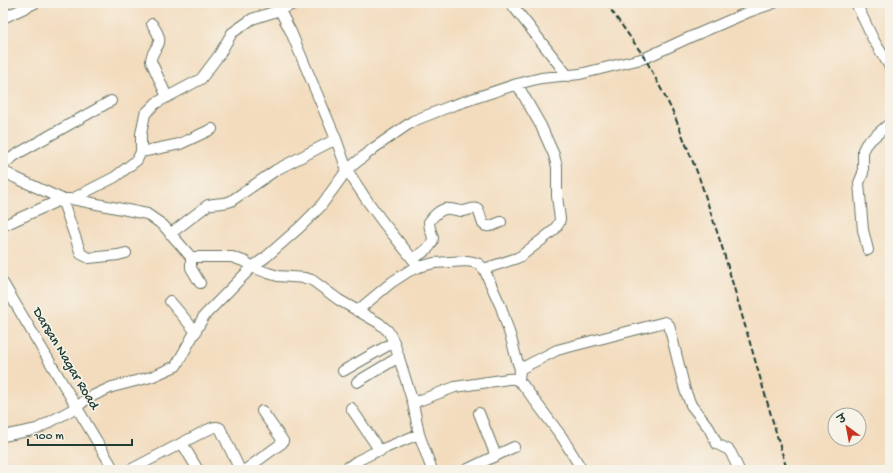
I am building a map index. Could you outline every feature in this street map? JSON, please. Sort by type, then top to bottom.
[{"type":"street","points":[[3,18],[35,3]]},
{"type":"street","points":[[3,226],[115,177],[137,160],[141,152],[141,134],[145,114],[156,103],[201,79],[219,55],[232,32],[252,19],[278,6],[296,3]]},
{"type":"street","points":[[3,436],[37,429],[77,407],[88,398],[112,387],[151,377],[176,366],[204,316],[252,267],[266,257],[300,227],[320,206],[347,170],[380,144],[413,121],[451,106],[518,84],[541,78],[580,74],[645,58],[744,14],[774,3]]},
{"type":"street","points":[[856,3],[873,39],[890,67]]},
{"type":"street","points":[[278,6],[291,32],[336,139],[347,170],[366,200],[416,263]]},
{"type":"street","points":[[513,6],[568,76]]},
{"type":"street","points":[[152,24],[160,39],[158,46],[151,56],[151,61],[167,97]]},
{"type":"street","points":[[484,269],[521,256],[554,230],[560,219],[556,196],[557,167],[554,155],[541,126],[518,84]]},
{"type":"street","points":[[3,164],[17,154],[111,101]]},
{"type":"street","points":[[868,250],[862,225],[859,183],[863,173],[863,150],[866,144],[890,123]]},
{"type":"street","points":[[141,152],[180,144],[212,129]]},
{"type":"street","points":[[170,234],[208,205],[231,201],[276,170],[336,139]]},
{"type":"street","points":[[3,171],[16,178],[67,199],[147,214],[163,225],[191,257],[191,268],[200,283]]},
{"type":"street","points":[[67,199],[81,254],[88,258],[126,253]]},
{"type":"street","points":[[357,311],[405,273],[430,247],[433,240],[429,222],[444,209],[447,208],[463,211],[476,208],[485,226],[501,222]]},
{"type":"street","points":[[191,257],[232,257],[246,262],[252,267],[278,276],[296,276],[312,280],[339,300],[384,327],[391,334],[394,342],[413,403],[419,434],[432,470]]},
{"type":"street","points":[[416,263],[467,261],[479,264],[484,269],[501,307],[512,338],[520,370],[519,381]]},
{"type":"street","name":"Darsan Nagar Road","points":[[3,282],[114,470]]},
{"type":"street","points":[[170,301],[196,332]]},
{"type":"street","points":[[520,370],[557,350],[665,322],[668,324],[684,390],[692,405],[710,428],[717,444],[727,448],[732,453],[739,470]]},
{"type":"street","points":[[343,371],[394,342]]},
{"type":"street","points":[[357,382],[399,357]]},
{"type":"street","points":[[413,403],[459,386],[513,378],[519,381],[562,437],[582,470]]},
{"type":"street","points":[[351,408],[380,450]]},
{"type":"street","points":[[245,470],[282,443],[281,438],[262,411]]},
{"type":"street","points":[[479,412],[496,456]]},
{"type":"street","points":[[130,470],[215,427],[220,428],[240,470]]},
{"type":"street","points":[[344,470],[357,461],[419,434]]},
{"type":"street","points":[[182,443],[198,470]]},
{"type":"street","points":[[466,470],[514,447]]},
{"type":"railway","points":[[606,3],[645,58],[673,112],[699,177],[723,250],[787,470]]}]
